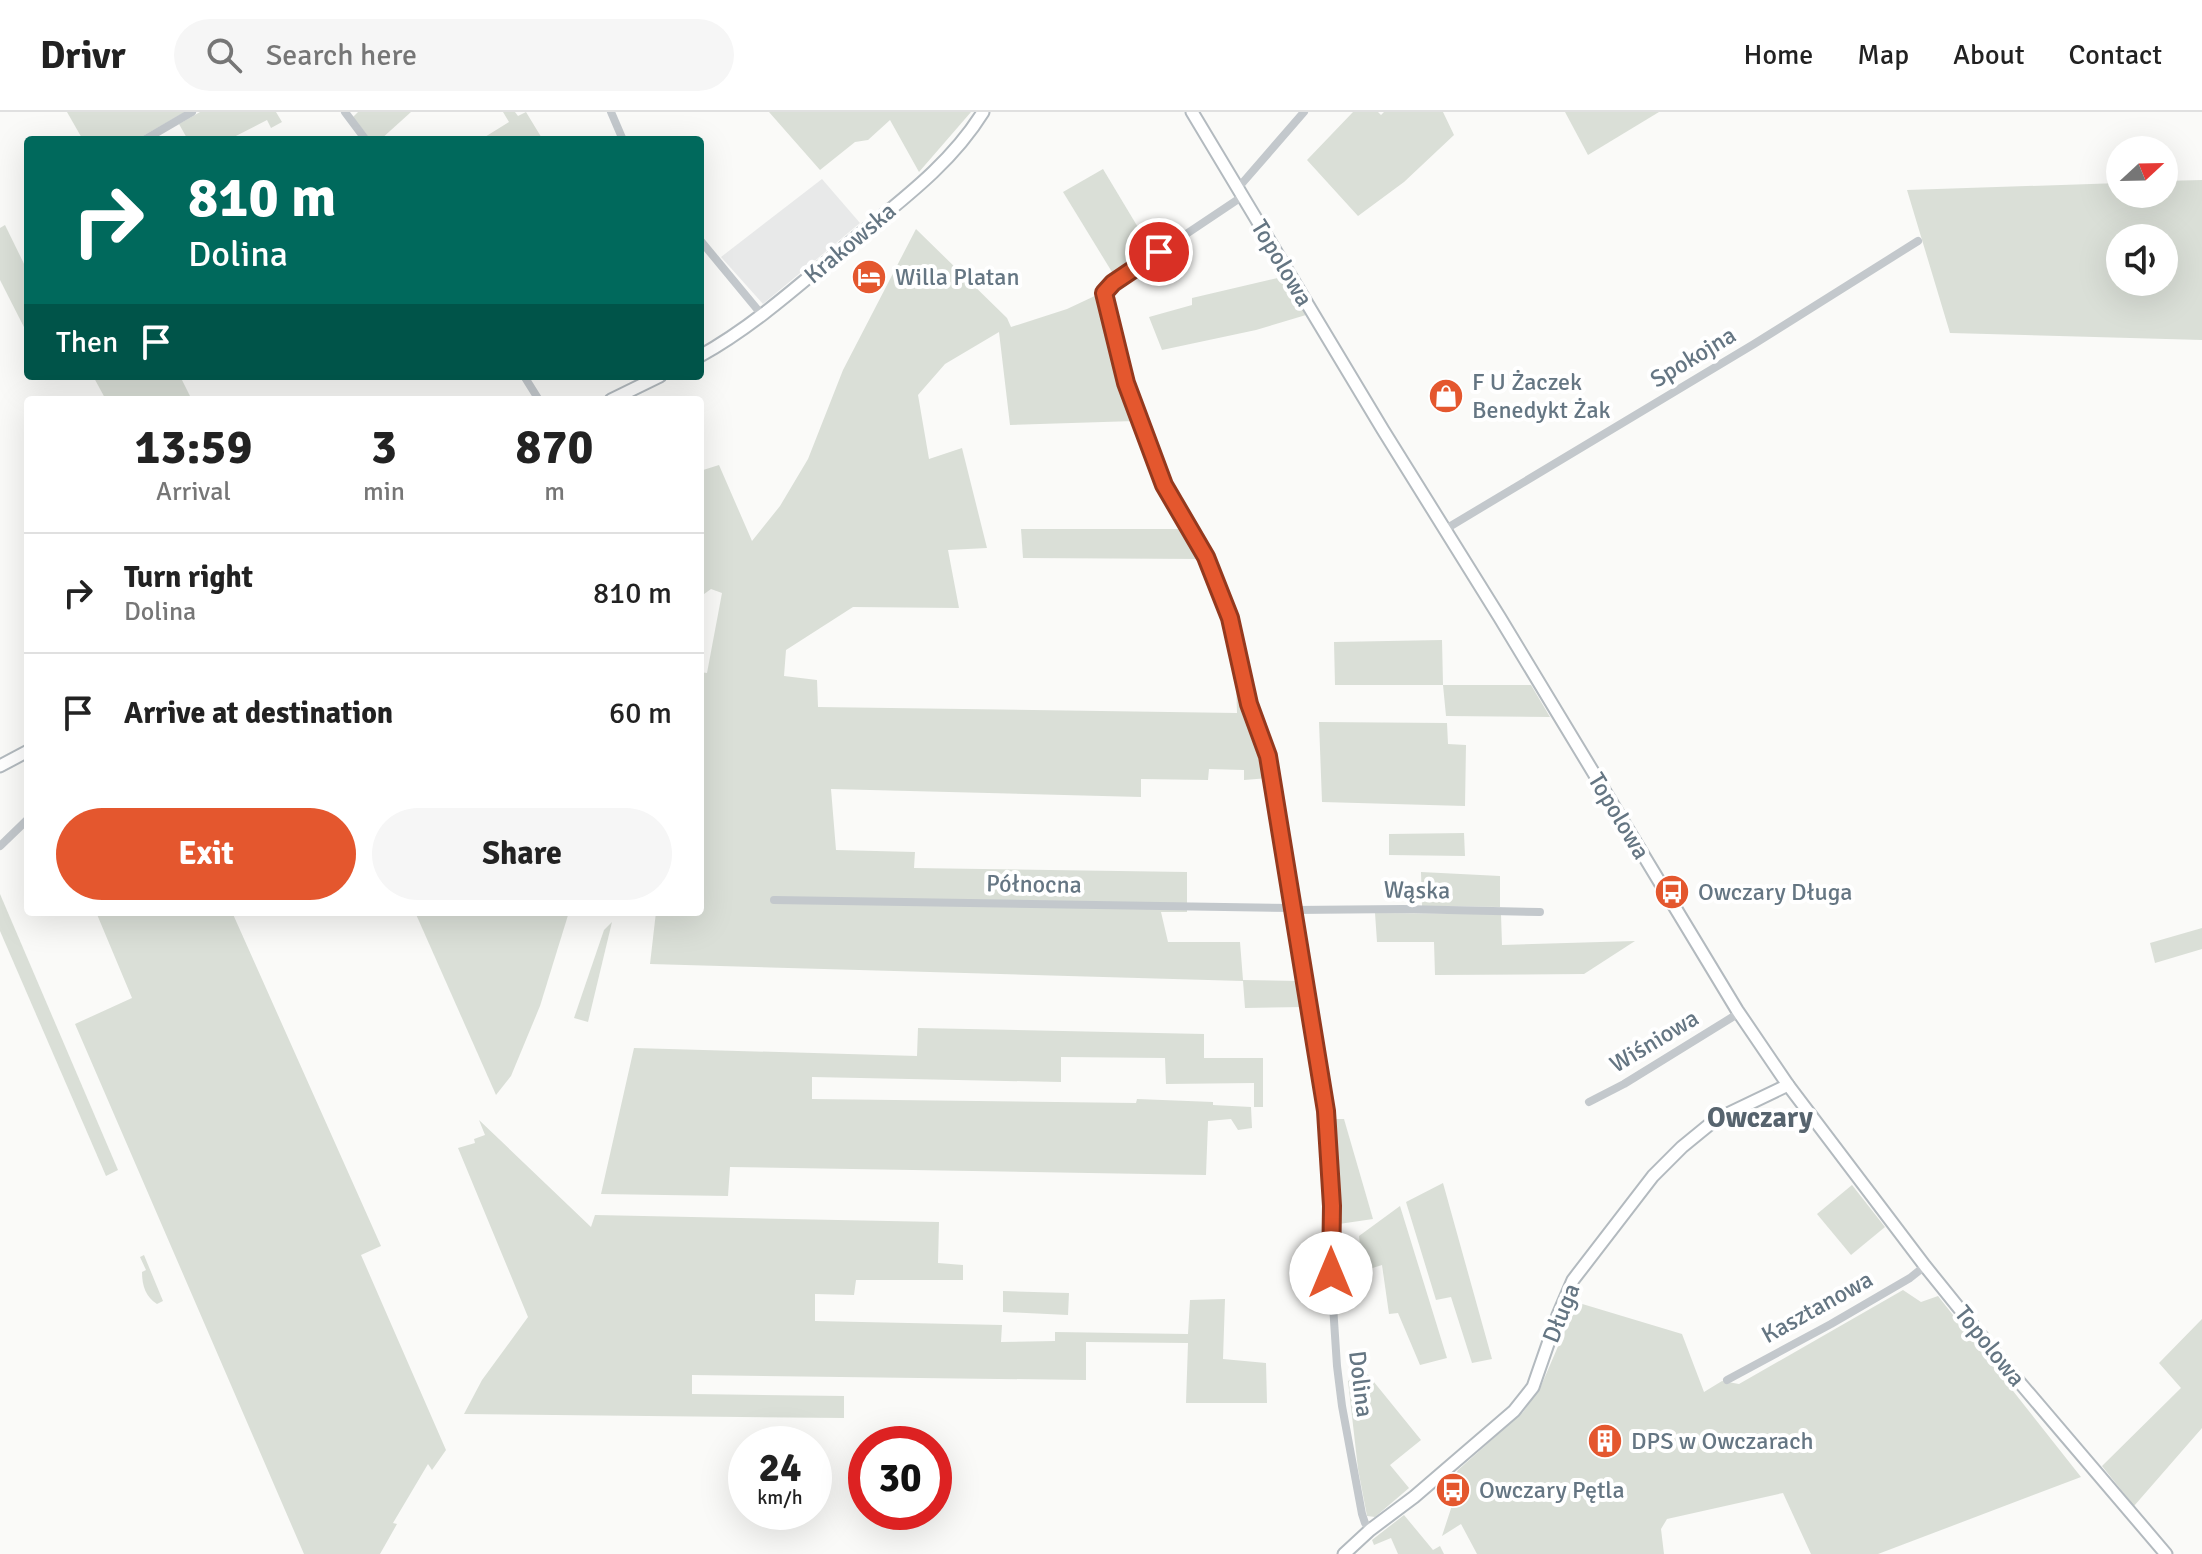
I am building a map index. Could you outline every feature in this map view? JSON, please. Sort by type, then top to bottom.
[{"type":"street","points":[[151,136],[192,112]]},
{"type":"street","points":[[345,112],[363,136]]},
{"type":"street","points":[[611,112],[621,136]]},
{"type":"street","name":"Krakowska","points":[[704,354],[762,315],[932,174],[956,149],[983,112]]},
{"type":"street","name":"Topolowa","points":[[1192,112],[1739,1013],[1788,1085],[1925,1266],[2162,1552]]},
{"type":"street","points":[[1240,192],[1304,112]]},
{"type":"street","name":"Dolina","points":[[1240,192],[1113,283],[1104,293],[1126,383],[1164,485],[1206,557],[1230,618],[1249,704],[1268,756],[1328,1128],[1332,1206],[1331,1275],[1338,1375],[1362,1514],[1370,1530]]},
{"type":"street","name":"Spokojna","points":[[1444,530],[1754,344],[1918,241]]},
{"type":"street","points":[[704,245],[762,315]]},
{"type":"street","points":[[619,396],[652,380]]},
{"type":"street","points":[[0,766],[24,753]]},
{"type":"street","points":[[0,846],[24,823]]},
{"type":"street","name":"Północna","points":[[774,900],[1294,909]]},
{"type":"street","name":"Wąska","points":[[1294,909],[1540,912]]},
{"type":"street","name":"Wiśniowa","points":[[1589,1102],[1739,1013]]},
{"type":"street","name":"Długa","points":[[1344,1554],[1514,1411],[1533,1387],[1573,1280],[1653,1176],[1715,1120],[1788,1085]]},
{"type":"street","name":"Kasztanowa","points":[[1727,1380],[1831,1324],[1925,1266]]},
{"type":"shaded area","points":[[67,112],[185,112],[143,136],[81,136]]},
{"type":"shaded area","points":[[200,112],[276,112],[282,122],[271,128],[267,120],[236,136],[186,136],[179,124]]},
{"type":"shaded area","points":[[358,112],[411,112],[384,136],[368,136],[353,117]]},
{"type":"shaded area","points":[[503,112],[515,112],[518,116],[526,112],[541,136],[486,136],[509,122]]},
{"type":"shaded area","points":[[769,112],[971,112],[919,172],[890,120],[868,140],[855,142],[820,170]]},
{"type":"shaded area","points":[[1353,112],[1378,112],[1381,115],[1384,112],[1443,112],[1454,135],[1404,182],[1358,216],[1307,160]]},
{"type":"shaded area","points":[[1565,112],[1659,112],[1588,155]]},
{"type":"shaded area","points":[[1103,169],[1151,249],[1112,272],[1063,192]]},
{"type":"shaded area","points":[[822,179],[860,223],[763,304],[721,257]]},
{"type":"shaded area","points":[[2202,180],[2202,340],[1950,333],[1907,190],[2106,183],[2106,208],[2178,208],[2178,181]]},
{"type":"shaded area","points":[[5,225],[24,264],[24,327],[0,280],[0,228]]},
{"type":"shaded area","points":[[916,229],[1007,318],[1011,327],[1067,309],[1099,294],[1135,421],[1010,425],[999,332],[945,364],[918,395],[929,459],[962,448],[987,548],[948,550],[959,608],[853,607],[786,650],[784,676],[817,680],[818,707],[1237,713],[1236,681],[1241,681],[1248,715],[1269,778],[1244,780],[1244,770],[1209,769],[1208,780],[1141,779],[1141,797],[831,789],[836,850],[915,852],[914,868],[1187,872],[1187,912],[1161,912],[1168,942],[1240,942],[1243,980],[1300,981],[1305,1007],[1245,1008],[1243,981],[650,964],[656,916],[704,916],[704,673],[707,673],[722,593],[711,589],[704,594],[704,470],[719,465],[752,541],[780,506],[808,459],[843,370]]},
{"type":"shaded area","points":[[1282,277],[1306,315],[1256,330],[1162,350],[1149,317],[1192,305],[1192,298]]},
{"type":"shaded area","points":[[95,380],[182,380],[190,396],[104,396]]},
{"type":"shaded area","points":[[1021,529],[1180,529],[1201,559],[1023,558]]},
{"type":"shaded area","points":[[1442,640],[1443,685],[1335,685],[1334,642]]},
{"type":"shaded area","points":[[1443,685],[1531,685],[1550,717],[1446,716]]},
{"type":"shaded area","points":[[1319,722],[1447,723],[1448,744],[1466,745],[1465,806],[1322,802]]},
{"type":"shaded area","points":[[1464,833],[1465,856],[1389,855],[1389,834]]},
{"type":"shaded area","points":[[1421,872],[1500,876],[1500,907],[1422,906]]},
{"type":"shaded area","points":[[0,894],[118,1170],[106,1176],[0,931]]},
{"type":"shaded area","points":[[1375,913],[1501,914],[1502,945],[1635,941],[1584,974],[1435,975],[1434,942],[1377,942]]},
{"type":"shaded area","points":[[98,916],[234,916],[381,1246],[361,1255],[446,1450],[432,1470],[428,1464],[393,1523],[397,1524],[380,1554],[304,1554],[75,1024],[132,998]]},
{"type":"shaded area","points":[[417,916],[568,916],[540,1006],[511,1076],[496,1095]]},
{"type":"shaded area","points":[[612,922],[588,1022],[574,1018],[604,930]]},
{"type":"shaded area","points":[[2202,928],[2202,949],[2155,963],[2150,943]]},
{"type":"shaded area","points":[[918,1028],[1204,1034],[1204,1058],[1263,1058],[1263,1107],[1254,1107],[1254,1083],[1166,1084],[1165,1058],[1061,1057],[1061,1082],[812,1077],[812,1099],[1136,1103],[1137,1099],[1213,1102],[1213,1105],[1251,1107],[1252,1128],[1238,1130],[1231,1119],[1208,1121],[1206,1175],[730,1167],[728,1196],[601,1194],[634,1048],[917,1056]]},
{"type":"shaded area","points":[[1332,1119],[1344,1119],[1373,1219],[1339,1224]]},
{"type":"shaded area","points":[[479,1120],[591,1227],[595,1215],[939,1222],[938,1263],[963,1265],[963,1280],[856,1280],[854,1295],[815,1294],[815,1321],[1002,1325],[1001,1342],[1055,1341],[1055,1332],[1188,1334],[1190,1300],[1225,1299],[1223,1359],[1266,1363],[1267,1403],[1186,1403],[1188,1343],[1086,1342],[1086,1380],[692,1375],[692,1394],[844,1396],[844,1418],[464,1414],[482,1380],[528,1317],[458,1148],[475,1143],[474,1139],[485,1135]]},
{"type":"shaded area","points":[[1443,1183],[1492,1359],[1472,1363],[1451,1297],[1436,1300],[1406,1202]]},
{"type":"shaded area","points":[[1852,1185],[1885,1227],[1851,1255],[1817,1214]]},
{"type":"shaded area","points":[[1400,1206],[1447,1358],[1420,1365],[1398,1313],[1389,1314],[1382,1265],[1363,1271],[1359,1236]]},
{"type":"shaded area","points":[[144,1255],[163,1301],[157,1304],[144,1286],[142,1272],[146,1270],[140,1257]]},
{"type":"shaded area","points":[[1903,1290],[1921,1302],[1938,1296],[2081,1477],[1878,1554],[1811,1554],[1783,1493],[1667,1519],[1661,1529],[1664,1554],[1477,1554],[1461,1524],[1442,1536],[1458,1487],[1450,1483],[1458,1470],[1523,1412],[1541,1386],[1579,1303],[1682,1334],[1704,1392],[1722,1381],[1739,1384]]},
{"type":"shaded area","points":[[1003,1291],[1069,1293],[1068,1315],[1003,1312]]},
{"type":"shaded area","points":[[2202,1319],[2202,1428],[2134,1506],[2102,1466],[2181,1388],[2159,1363]]},
{"type":"shaded area","points":[[1365,1371],[1421,1440],[1390,1465],[1409,1488],[1375,1517],[1367,1516],[1348,1381]]},
{"type":"shaded area","points":[[1404,1515],[1433,1550],[1440,1546],[1444,1554],[1398,1554],[1391,1538],[1374,1545],[1372,1540]]},
{"type":"place","name":"Willa Platan","points":[[869,277]]},
{"type":"place","name":"F U Żaczek Benedykt Żak","points":[[1446,396]]},
{"type":"place","name":"Owczary Długa","points":[[1672,892]]},
{"type":"place","name":"DPS w Owczarach","points":[[1605,1441]]},
{"type":"place","name":"Owczary Pętla","points":[[1453,1490]]},
{"type":"district","name":"Owczary","points":[[1760,1117]]},
{"type":"route","points":[[1159,252],[1113,283],[1104,293],[1126,383],[1164,485],[1206,557],[1230,618],[1249,704],[1268,756],[1326,1111],[1332,1206],[1331,1273]]}]
